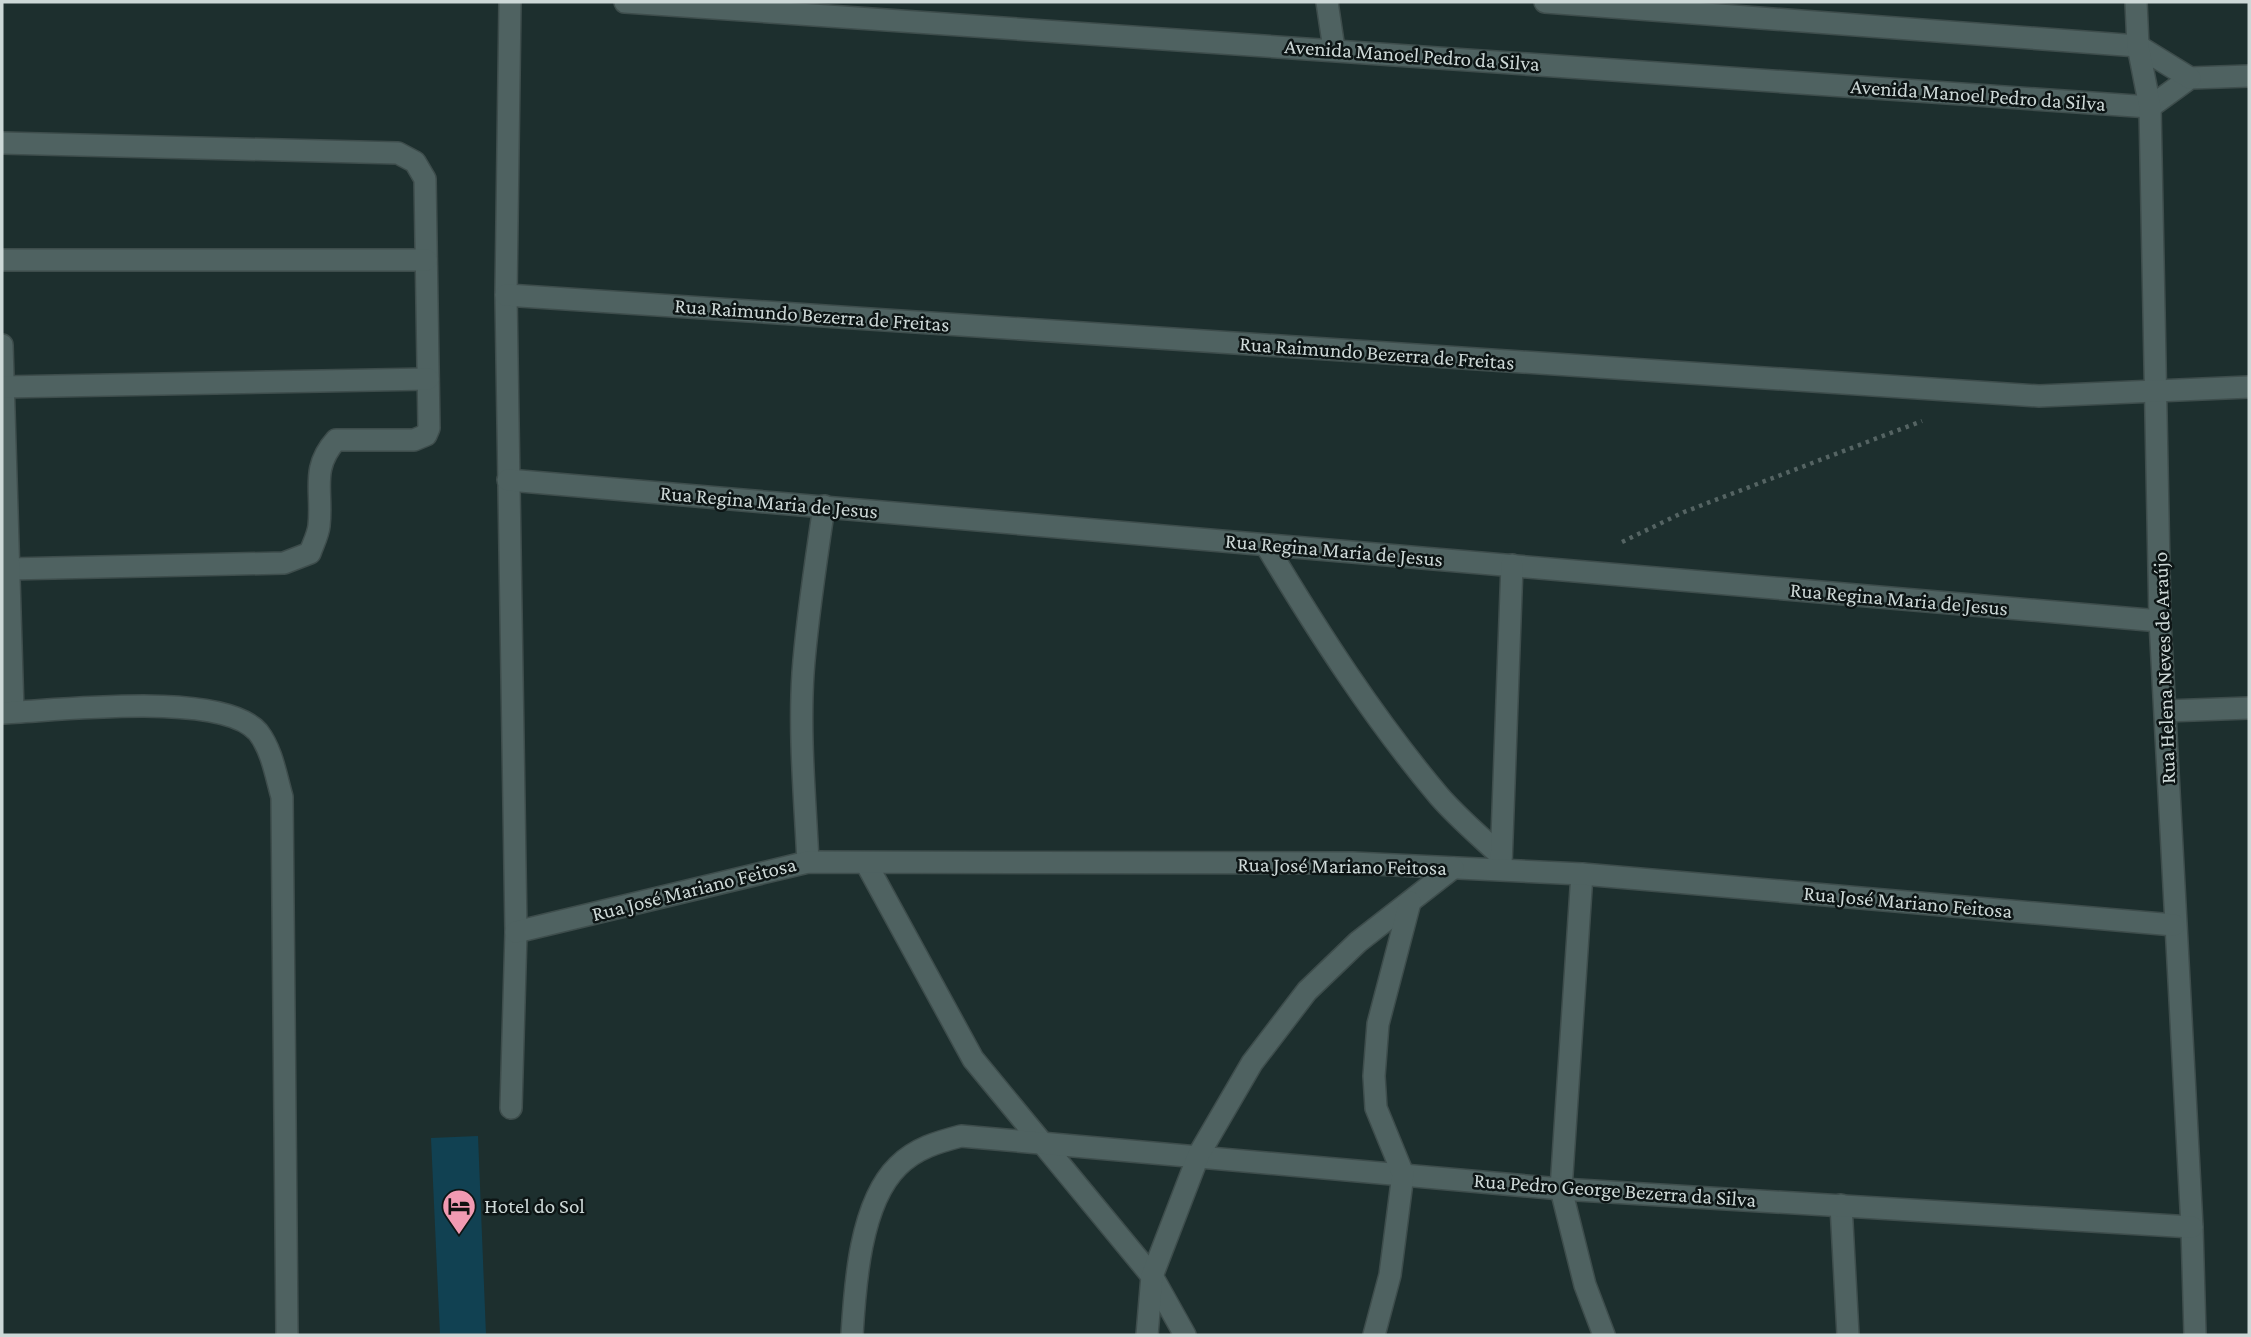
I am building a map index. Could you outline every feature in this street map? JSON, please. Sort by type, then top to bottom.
[{"type":"street","points":[[510,2],[506,295],[516,932],[511,1108]]},
{"type":"street","name":"Avenida Manoel Pedro da Silva","points":[[625,2],[2150,107]]},
{"type":"street","points":[[1327,2],[1334,49]]},
{"type":"street","points":[[1545,2],[2138,46],[2190,78],[2249,76]]},
{"type":"street","name":"Rua Helena Neves de Araújo","points":[[2136,2],[2138,46],[2150,107],[2158,390],[2160,621],[2192,1227],[2194,1335]]},
{"type":"street","points":[[2150,107],[2190,78]]},
{"type":"street","points":[[2,144],[398,153],[415,162],[425,179],[428,379],[426,435],[414,440],[336,440],[324,454],[319,466],[319,528],[310,553],[284,563],[9,569]]},
{"type":"street","points":[[2,260],[426,260]]},
{"type":"street","name":"Rua Raimundo Bezerra de Freitas","points":[[506,295],[2039,396],[2249,387]]},
{"type":"street","points":[[2,345],[9,569],[7,713],[170,706],[220,711],[257,731],[272,759],[282,797],[287,1335]]},
{"type":"street","points":[[3,387],[428,379]]},
{"type":"street","name":"Rua Regina Maria de Jesus","points":[[508,480],[2160,621]]},
{"type":"street","points":[[808,862],[802,745],[803,675],[808,616],[824,506]]},
{"type":"street","points":[[1266,545],[1310,617],[1392,737],[1441,799],[1501,863]]},
{"type":"street","points":[[1501,863],[1512,565]]},
{"type":"street","points":[[2166,711],[2249,708]]},
{"type":"street","name":"Rua José Mariano Feitosa","points":[[516,932],[808,862],[1353,863],[1453,868],[1501,863],[1582,874],[2174,925]]},
{"type":"street","points":[[866,863],[973,1059],[1152,1276],[1185,1335]]},
{"type":"street","points":[[1147,1335],[1152,1276],[1199,1154],[1252,1063],[1307,990],[1358,942],[1453,868]]},
{"type":"street","points":[[1582,874],[1561,1189],[1600,1332]]},
{"type":"street","points":[[1374,1335],[1390,1275],[1403,1174],[1376,1108],[1374,1076],[1378,1024],[1410,902]]},
{"type":"street","name":"Rua Pedro George Bezerra da Silva","points":[[852,1335],[858,1251],[877,1200],[897,1166],[927,1145],[961,1136],[1199,1154],[1561,1189],[2192,1227]]},
{"type":"street","points":[[1841,1205],[1848,1335]]},
{"type":"path","points":[[1612,547],[1684,512],[1928,419]]},
{"type":"building","name":"Hotel do Sol","points":[[478,1136],[486,1335],[440,1335],[431,1138]]},
{"type":"place","name":"Hotel do Sol","points":[[459,1236]]}]
